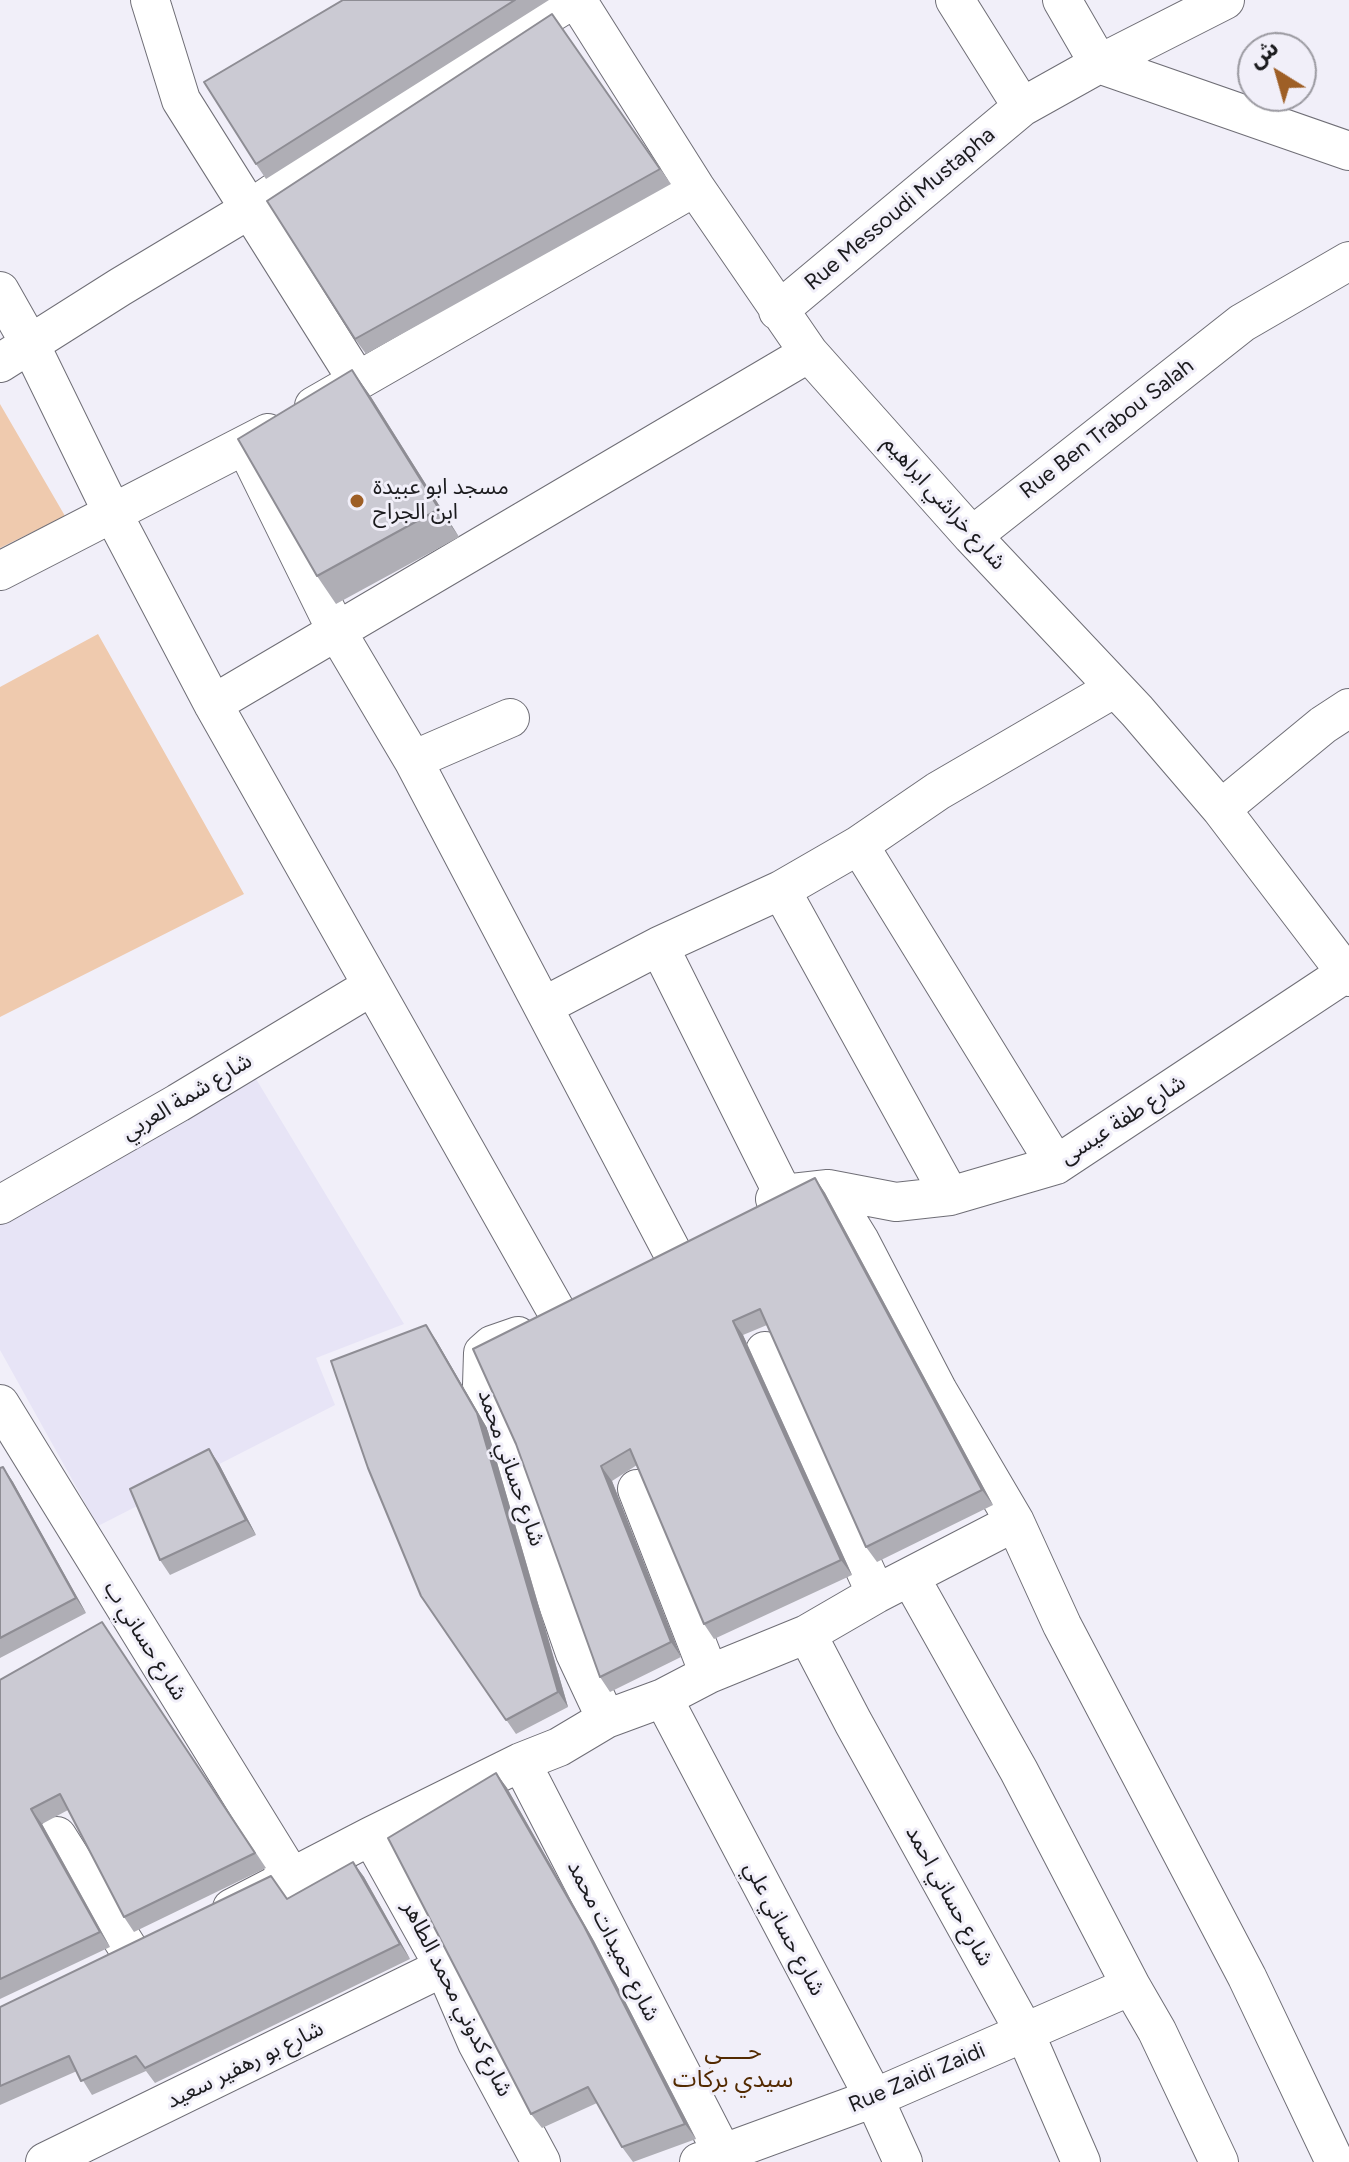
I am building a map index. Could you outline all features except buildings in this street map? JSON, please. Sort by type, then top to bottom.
[{"type":"street","points":[[150,0],[181,100],[357,380]]},
{"type":"street","points":[[15,354],[250,209],[424,91],[575,0]]},
{"type":"street","name":"شارع خراشي ابراهيم","points":[[575,0],[695,187],[809,353],[972,536],[1115,688],[1221,809],[1347,975]]},
{"type":"street","points":[[955,0],[1022,107]]},
{"type":"street","points":[[1062,0],[1099,64],[1349,151]]},
{"type":"street","name":"Rue Messoudi Mustapha","points":[[778,311],[1022,107],[1225,0]]},
{"type":"street","points":[[0,571],[246,447],[695,187]]},
{"type":"street","name":"Rue Ben Trabou Salah","points":[[972,536],[1242,323],[1349,261]]},
{"type":"street","points":[[0,291],[15,354],[112,512],[213,704],[562,1321]]},
{"type":"street","points":[[213,704],[809,353]]},
{"type":"street","points":[[246,447],[336,630],[413,760],[678,1261]]},
{"type":"street","points":[[544,1006],[659,946],[781,890],[859,845],[938,791],[1115,688]]},
{"type":"street","points":[[1221,809],[1323,725],[1349,708]]},
{"type":"street","points":[[413,760],[510,718]]},
{"type":"street","points":[[859,845],[1056,1165]]},
{"type":"street","points":[[781,890],[950,1196]]},
{"type":"street","points":[[659,946],[783,1194]]},
{"type":"street","name":"شارع طفة عيسى","points":[[828,1189],[896,1202],[950,1196],[1056,1165],[1347,975]]},
{"type":"street","name":"شارع شمة العربي","points":[[0,1205],[178,1103],[372,986]]},
{"type":"street","points":[[747,1214],[783,1194],[828,1189],[860,1241],[938,1391],[1015,1522],[1062,1625],[1247,1977],[1335,2162]]},
{"type":"street","name":"شارع حساني محمد","points":[[596,1303],[562,1321],[492,1345],[483,1353],[480,1366],[482,1385],[575,1653],[606,1719]]},
{"type":"street","points":[[765,1351],[876,1594]]},
{"type":"street","name":"شارع حساني ب","points":[[0,1404],[15,1463],[111,1616],[292,1878]]},
{"type":"street","points":[[637,1489],[709,1674]]},
{"type":"street","points":[[200,1924],[521,1762],[559,1747],[606,1719],[663,1698],[709,1674],[807,1634],[876,1594],[1015,1522]]},
{"type":"street","points":[[910,1577],[1019,1771],[1157,2031],[1219,2162]]},
{"type":"street","name":"شارع حساني احمد","points":[[807,1634],[1024,2031],[1081,2162]]},
{"type":"street","name":"شارع حساني علي","points":[[663,1698],[874,2098],[903,2162]]},
{"type":"street","name":"شارع حميدات محمد","points":[[521,1762],[717,2159]]},
{"type":"street","points":[[57,1836],[133,1958]]},
{"type":"street","name":"شارع كدوني محمد الطاهر","points":[[371,1836],[444,1967],[477,2043],[541,2162]]},
{"type":"street","name":"شارع بو رهفير سعيد","points":[[45,2162],[444,1967]]},
{"type":"street","name":"Rue Zaidi Zaidi","points":[[717,2159],[874,2098],[1131,1986]]},
{"type":"shaded area","points":[[0,404],[65,516],[0,548]]},
{"type":"shaded area","points":[[98,634],[244,894],[0,1017],[0,687]]},
{"type":"shaded area","points":[[250,1069],[404,1324],[316,1358],[335,1405],[98,1526],[0,1350],[0,1215]]},
{"type":"place","name":"مسجد ابو عبيدة ابن الجراح","points":[[357,501]]},
{"type":"district","name":"حــــي سيدي بركات","points":[[733,2066]]}]
